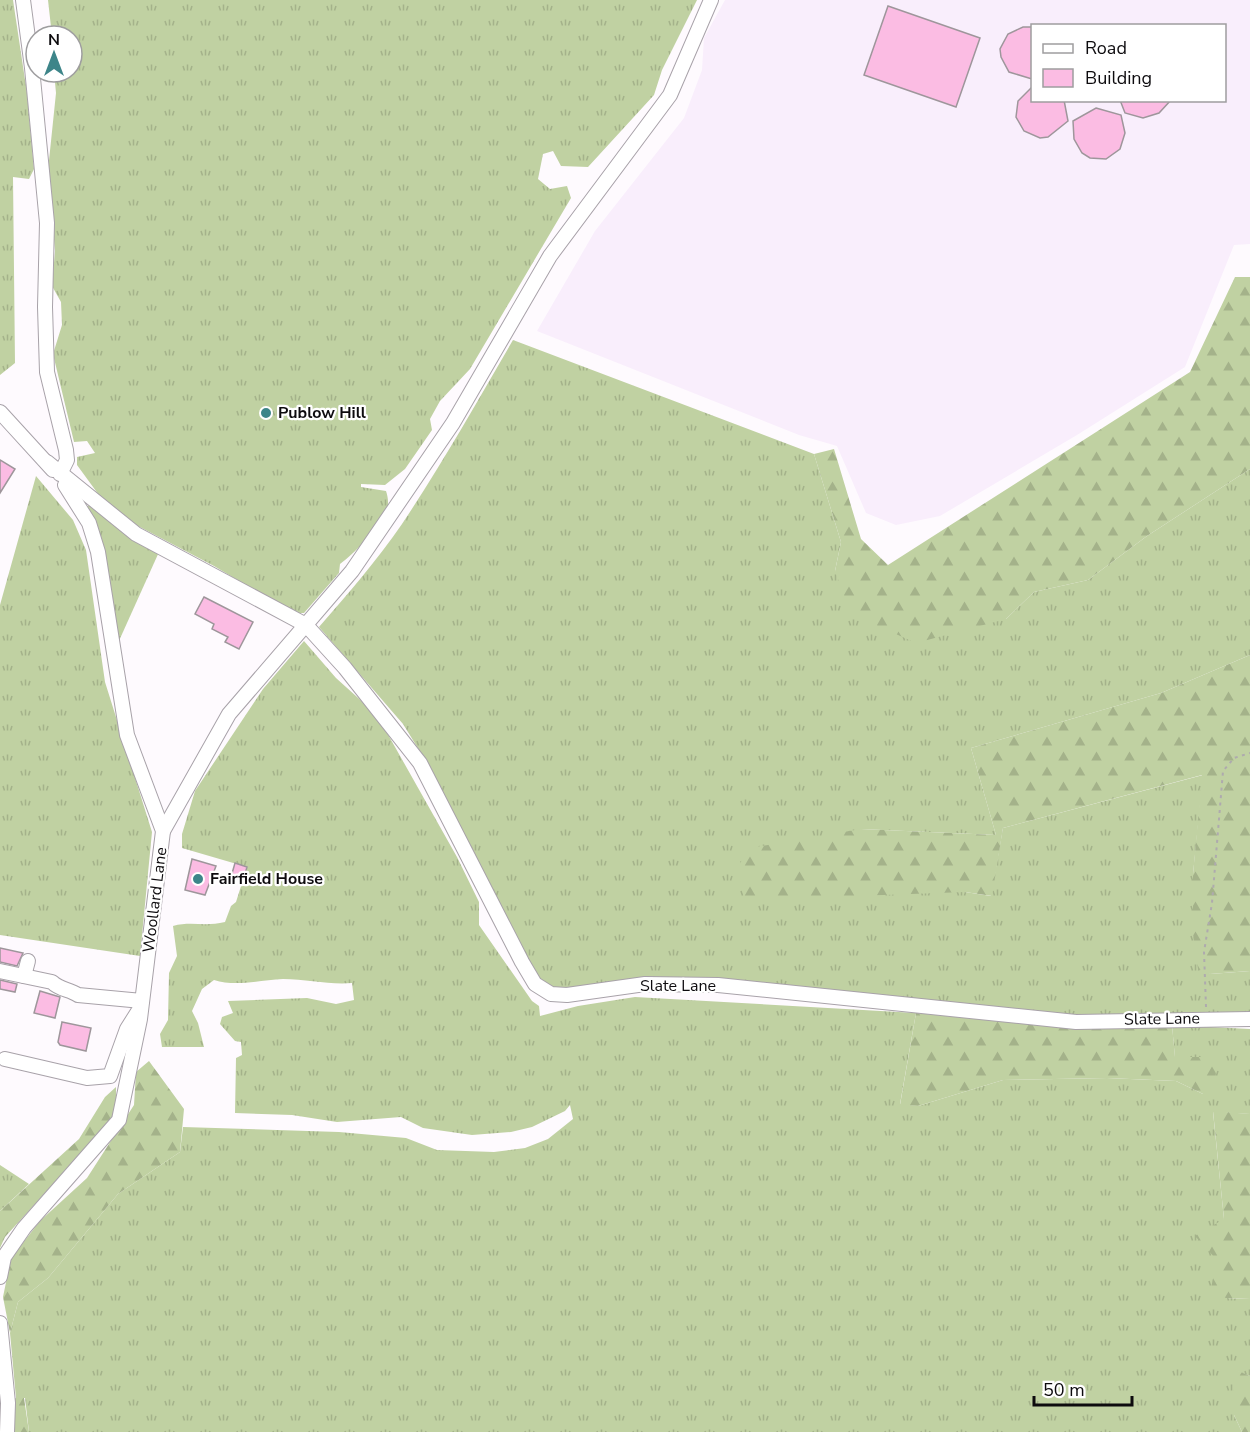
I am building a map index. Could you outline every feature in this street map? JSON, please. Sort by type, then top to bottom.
[{"type":"street","points":[[22,0],[32,68],[47,223],[45,307],[47,372],[67,460],[60,474]]},
{"type":"street","points":[[163,831],[229,714],[352,571],[402,501],[453,423],[550,256],[670,95],[711,0]]},
{"type":"street","name":"Woollard Lane","points":[[0,412],[47,462],[77,501],[95,542],[127,735],[163,831],[142,1003],[119,1120],[24,1228],[4,1257],[0,1277]]},
{"type":"street","name":"Slate Lane","points":[[47,462],[136,534],[306,625],[345,668],[420,763],[522,962],[535,984],[551,994],[567,995],[645,984],[718,985],[1076,1022],[1250,1019]]},
{"type":"street","points":[[24,976],[28,961]]},
{"type":"street","points":[[0,971],[52,982],[58,988],[72,990],[78,995],[142,1003],[127,1029],[110,1076],[87,1078],[5,1059]]},
{"type":"street","points":[[0,1323],[8,1393],[7,1432]]},
{"type":"path","points":[[1207,1018],[1204,952],[1212,903],[1223,771],[1234,758],[1250,753]]},
{"type":"shaded area","points":[[725,0],[1250,0],[1250,244],[1234,245],[1185,367],[1077,435],[940,516],[896,525],[866,513],[837,446],[799,435],[537,331],[595,231],[684,118],[702,70],[704,38]]},
{"type":"green space","points":[[0,0],[13,0],[27,93],[34,169],[29,179],[13,177],[15,363],[0,375]]},
{"type":"green space","points":[[48,0],[697,0],[662,70],[654,95],[588,167],[561,166],[553,151],[543,154],[538,179],[550,189],[567,186],[571,198],[470,369],[440,401],[430,419],[432,430],[405,469],[385,485],[361,484],[361,487],[386,491],[388,505],[384,517],[366,540],[340,564],[339,573],[304,613],[293,613],[214,566],[138,526],[104,502],[77,465],[77,457],[95,453],[87,441],[74,442],[53,354],[62,325],[61,302],[52,286],[55,251],[48,170],[55,84],[84,84],[84,24],[51,24]]},
{"type":"green space","points":[[1235,277],[1250,277],[1250,469],[1147,536],[1088,580],[1034,592],[1006,619],[916,643],[851,614],[835,571],[841,542],[814,454],[834,449],[861,539],[888,565],[1190,372]]},
{"type":"green space","points":[[513,340],[814,454],[841,542],[835,571],[1006,619],[1034,592],[1088,580],[1147,536],[1250,469],[1250,655],[1161,693],[971,748],[996,835],[860,829],[965,892],[991,896],[1003,828],[1203,775],[1193,874],[1193,935],[1210,974],[1250,971],[1250,1013],[1077,1015],[719,980],[567,989],[554,988],[537,978],[424,758],[403,724],[319,627],[383,551],[402,524]]},
{"type":"green space","points":[[36,476],[73,520],[86,550],[105,682],[152,832],[140,956],[0,935],[0,605]]},
{"type":"green space","points":[[91,504],[159,552],[118,643],[86,507]]},
{"type":"green space","points":[[304,641],[336,678],[377,715],[457,857],[479,902],[479,925],[532,1001],[539,1006],[540,1016],[578,1006],[635,997],[916,1013],[900,1104],[918,1106],[1003,1080],[1107,1078],[1176,1081],[1203,1094],[1205,1057],[1175,1058],[1172,1025],[1250,1029],[1250,1114],[1213,1112],[1224,1219],[1217,1260],[1226,1298],[1250,1299],[1250,1376],[1234,1370],[1234,1415],[1242,1432],[29,1432],[25,1398],[16,1398],[10,1333],[18,1302],[48,1278],[118,1194],[180,1152],[183,1127],[339,1132],[406,1138],[437,1150],[494,1152],[525,1148],[548,1139],[573,1119],[570,1105],[565,1111],[532,1127],[511,1132],[472,1135],[423,1128],[401,1117],[337,1122],[292,1115],[235,1113],[236,1058],[242,1055],[241,1042],[235,1041],[220,1024],[222,1017],[233,1013],[228,1001],[307,998],[336,1004],[354,1000],[352,983],[283,979],[231,983],[214,980],[202,989],[192,1011],[198,1023],[204,1047],[162,1047],[160,1034],[168,1020],[169,973],[177,956],[173,926],[225,922],[231,906],[236,902],[247,867],[182,848],[182,834],[195,791],[263,689]]},
{"type":"green space","points":[[1250,655],[1250,971],[1210,974],[1198,969],[1193,935],[1193,874],[1202,775],[1003,828],[992,896],[965,892],[745,900],[738,875],[744,849],[861,829],[996,835],[971,748],[1161,693]]},
{"type":"green space","points":[[916,1013],[1080,1029],[1172,1025],[1175,1057],[1205,1057],[1216,1070],[1215,1090],[1203,1094],[1176,1081],[1107,1078],[1003,1080],[918,1106],[900,1105]]},
{"type":"green space","points":[[149,1061],[184,1109],[180,1152],[118,1194],[48,1278],[18,1302],[10,1333],[3,1297],[11,1258],[40,1221],[87,1178],[134,1105],[136,1072]]},
{"type":"green space","points":[[116,1087],[116,1111],[105,1127],[5,1237],[0,1248],[0,1211],[79,1139],[105,1097]]},
{"type":"green space","points":[[1213,1111],[1250,1114],[1250,1299],[1226,1298],[1210,1293],[1217,1260],[1195,1236],[1224,1219]]},
{"type":"green space","points":[[0,1165],[29,1184],[0,1211]]},
{"type":"green space","points":[[1234,1369],[1250,1376],[1250,1432],[1242,1432],[1234,1415]]},
{"type":"green space","points":[[16,1398],[24,1398],[29,1432],[0,1432],[0,1404]]},
{"type":"building","points":[[888,6],[980,38],[956,107],[864,75]]},
{"type":"building","points":[[1023,27],[1031,27],[1031,79],[1009,72],[1001,57],[1000,49],[1008,34]]},
{"type":"building","points":[[1031,88],[1031,102],[1064,102],[1068,121],[1048,137],[1040,138],[1024,131],[1016,117],[1018,101]]},
{"type":"building","points":[[1121,102],[1169,102],[1159,113],[1143,118],[1125,113]]},
{"type":"building","points":[[1096,108],[1121,115],[1125,133],[1120,149],[1106,159],[1090,158],[1082,153],[1074,139],[1073,121]]},
{"type":"building","points":[[0,460],[15,469],[0,493]]},
{"type":"building","points":[[204,597],[253,622],[239,649],[225,642],[228,637],[212,629],[214,624],[195,614]]},
{"type":"building","name":"Fairfield House","points":[[192,859],[216,866],[205,895],[185,890]]},
{"type":"building","points":[[235,863],[247,867],[243,881],[231,877]]},
{"type":"building","points":[[0,948],[23,953],[17,966],[0,962]]},
{"type":"building","points":[[0,980],[17,984],[15,992],[0,989]]},
{"type":"building","points":[[40,991],[60,997],[55,1018],[34,1013]]},
{"type":"building","points":[[62,1022],[91,1028],[86,1051],[60,1045],[58,1042]]},
{"type":"place","name":"Publow Hill","points":[[266,413]]},
{"type":"place","name":"Fairfield House","points":[[198,879]]}]
